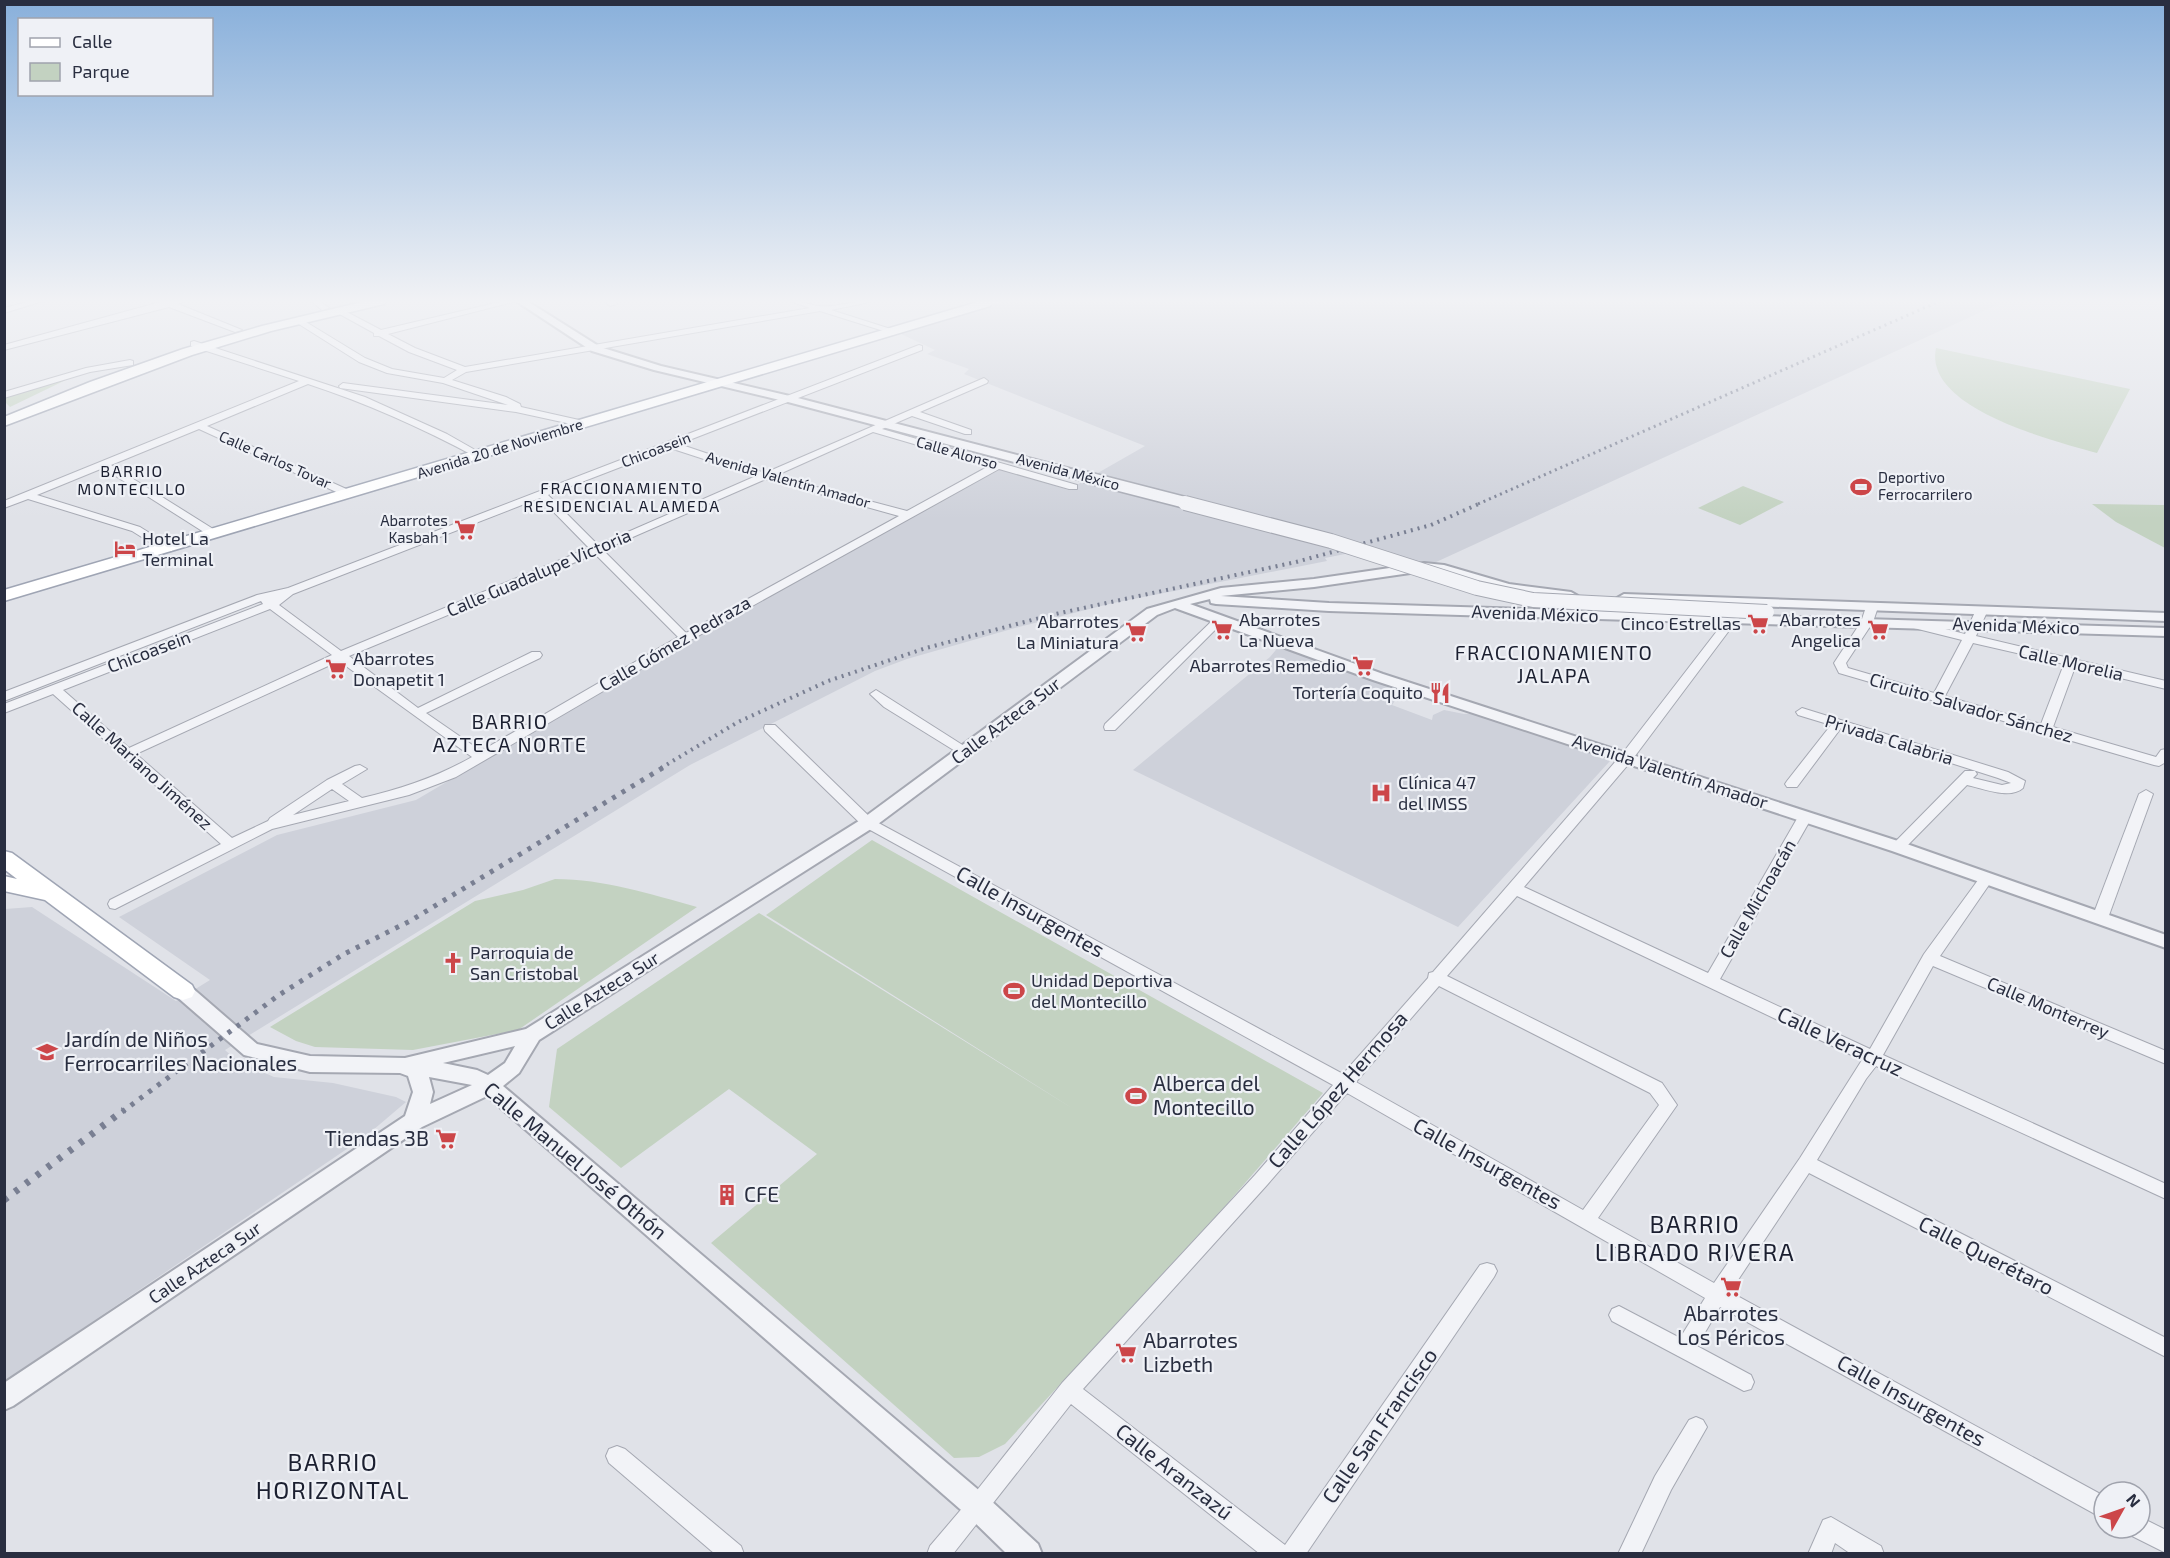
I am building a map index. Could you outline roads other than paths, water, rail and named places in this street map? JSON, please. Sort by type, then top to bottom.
[{"type":"main road","points":[[4,411],[98,374]]},
{"type":"main road","points":[[4,422],[123,374]]},
{"type":"main road","name":"Avenida 20 de Noviembre","points":[[4,596],[754,374]]},
{"type":"main road","name":"Calle Manuel José Othón","points":[[4,858],[183,990]]},
{"type":"main road","points":[[4,883],[59,898]]},
{"type":"street","points":[[4,395],[76,374]]},
{"type":"street","points":[[286,374],[362,399],[444,436],[479,455]]},
{"type":"street","points":[[405,374],[445,381],[503,399],[527,411]]},
{"type":"street","points":[[445,381],[458,374]]},
{"type":"street","name":"Calle Alonso","points":[[683,374],[965,445]]},
{"type":"street","name":"Chicoasein","points":[[4,697],[261,597],[291,591],[854,374]]},
{"type":"street","name":"Calle Guadalupe Victoria","points":[[128,753],[339,656],[595,550],[984,381]]},
{"type":"street","points":[[4,505],[311,382],[527,411],[585,424]]},
{"type":"street","points":[[912,412],[968,432]]},
{"type":"street","name":"Calle Carlos Tovar","points":[[200,426],[349,494]]},
{"type":"street","name":"Calle Alonso","points":[[875,430],[998,465],[1078,481]]},
{"type":"street","name":"Avenida Valentín Amador","points":[[671,445],[765,476],[905,514]]},
{"type":"street","name":"Avenida México","points":[[965,445],[1078,481],[1331,541],[1478,588],[1533,600],[1767,612],[1807,612],[1872,607]]},
{"type":"street","points":[[104,465],[214,534]]},
{"type":"street","name":"Calle Gómez Pedraza","points":[[115,904],[267,826],[361,804],[432,782],[481,757],[684,638],[905,514],[998,465]]},
{"type":"street","points":[[541,494],[684,638]]},
{"type":"street","points":[[28,496],[136,529],[168,549]]},
{"type":"street","name":"Avenida México","points":[[1174,604],[1221,592],[1314,583],[1424,567],[1444,569],[1508,588],[1572,596],[2166,617]]},
{"type":"street","points":[[1314,583],[1306,590],[1310,599],[1329,607]]},
{"type":"street","name":"Chicoasein","points":[[4,709],[273,604],[291,591]]},
{"type":"street","points":[[261,597],[417,713],[481,757]]},
{"type":"street","name":"Avenida México","points":[[1203,598],[1228,602],[1329,607],[1731,620],[1906,623],[1972,633],[2166,632]]},
{"type":"street","name":"Avenida Valentín Amador","points":[[1174,604],[1378,677],[1898,847],[2166,942]]},
{"type":"street","name":"Calle Azteca Sur","points":[[4,1398],[414,1121],[489,1086],[512,1068],[532,1035],[868,823],[1152,612],[1174,604]]},
{"type":"street","name":"Circuito Salvador Sánchez","points":[[1872,607],[1867,622],[1840,663],[1843,670],[2159,762],[2166,753]]},
{"type":"street","name":"Avenida México","points":[[1807,612],[1867,622]]},
{"type":"street","points":[[1938,697],[1981,612]]},
{"type":"street","points":[[2138,616],[2151,626],[2149,631]]},
{"type":"street","points":[[1110,727],[1218,620]]},
{"type":"street","name":"Calle López Hermosa","points":[[938,1554],[978,1507],[1069,1390],[1261,1180],[1435,977],[1515,889],[1627,757],[1731,620]]},
{"type":"street","name":"Calle Morelia","points":[[1972,633],[2071,662],[2166,685]]},
{"type":"street","points":[[417,713],[536,655]]},
{"type":"street","points":[[2046,728],[2071,662]]},
{"type":"street","name":"Calle Mariano Jiménez","points":[[54,688],[230,844]]},
{"type":"street","points":[[876,694],[888,704],[965,751]]},
{"type":"street","name":"Privada Calabria","points":[[1802,712],[2018,781],[2016,788],[2002,789],[1964,780]]},
{"type":"street","points":[[1792,784],[1838,724]]},
{"type":"street","name":"Calle Insurgentes","points":[[770,728],[868,823],[1344,1083],[1717,1295],[2092,1501]]},
{"type":"street","name":"Privada Calabria","points":[[1898,847],[1976,767]]},
{"type":"street","points":[[267,826],[332,783],[360,769]]},
{"type":"street","points":[[332,783],[361,804]]},
{"type":"street","points":[[2100,918],[2146,794]]},
{"type":"street","name":"Calle Michoacán","points":[[1711,981],[1805,817]]},
{"type":"street","points":[[1684,1349],[1717,1295],[1806,1163],[1860,1074],[1873,1058],[1930,958],[1986,879]]},
{"type":"street","name":"Calle Veracruz","points":[[1515,889],[1873,1058],[2166,1192]]},
{"type":"street","name":"Calle Monterrey","points":[[1930,958],[2166,1058]]},
{"type":"street","points":[[1435,977],[1646,1082],[1656,1088],[1668,1105],[1586,1220]]},
{"type":"street","name":"Calle Manuel José Othón","points":[[183,990],[251,1050],[310,1064],[401,1065],[477,1078],[489,1086],[978,1507],[1028,1554]]},
{"type":"street","points":[[401,1065],[532,1035]]},
{"type":"street","points":[[401,1065],[417,1071],[423,1092],[414,1121]]},
{"type":"street","name":"Calle Querétaro","points":[[1806,1163],[2166,1348]]},
{"type":"street","name":"Calle San Francisco","points":[[1292,1554],[1487,1271]]},
{"type":"street","points":[[1619,1315],[1744,1382]]},
{"type":"street","name":"Calle Aranzazú","points":[[1069,1390],[1279,1554]]},
{"type":"street","points":[[1629,1554],[1663,1483],[1695,1427]]},
{"type":"street","points":[[617,1456],[733,1554]]},
{"type":"street","points":[[1818,1554],[1831,1528],[1873,1554]]},
{"type":"street","points":[[2152,1534],[2166,1542]]},
{"type":"railway","points":[[1478,504],[1775,374]]},
{"type":"railway","points":[[661,768],[738,722],[828,681],[926,648],[1051,615],[1296,562],[1431,525],[1481,503]]},
{"type":"railway","points":[[122,1112],[279,995],[344,954],[410,921],[664,767]]},
{"type":"railway","points":[[4,1200],[124,1110]]},
{"type":"place","name":"Deportivo Ferrocarrilero","points":[[1861,487]]},
{"type":"place","name":"Abarrotes Kasbah 1","points":[[465,530]]},
{"type":"place","name":"Hotel La Terminal","points":[[125,549]]},
{"type":"place","name":"Cinco Estrellas","points":[[1758,624]]},
{"type":"place","name":"Abarrotes La Nueva","points":[[1222,630]]},
{"type":"place","name":"Abarrotes Angelica","points":[[1878,630]]},
{"type":"place","name":"Abarrotes La Miniatura","points":[[1136,632]]},
{"type":"place","name":"Abarrotes Remedio","points":[[1363,666]]},
{"type":"place","name":"Abarrotes Donapetit 1","points":[[336,669]]},
{"type":"place","name":"Tortería Coquito","points":[[1440,693]]},
{"type":"place","name":"Clínica 47 del IMSS","points":[[1381,793]]},
{"type":"place","name":"Parroquia de San Cristobal","points":[[453,963]]},
{"type":"place","name":"Unidad Deportiva del Montecillo","points":[[1014,991]]},
{"type":"place","name":"Jardín de Niños Ferrocarriles Nacionales","points":[[47,1052]]},
{"type":"place","name":"Alberca del Montecillo","points":[[1136,1096]]},
{"type":"place","name":"Tiendas 3B","points":[[446,1139]]},
{"type":"place","name":"CFE","points":[[727,1195]]},
{"type":"place","name":"Abarrotes Los Péricos","points":[[1731,1287]]},
{"type":"place","name":"Abarrotes Lizbeth","points":[[1126,1353]]},
{"type":"district","name":"BARRIO MONTECILLO","points":[[132,480]]},
{"type":"district","name":"FRACCIONAMIENTO RESIDENCIAL ALAMEDA","points":[[622,497]]},
{"type":"district","name":"FRACCIONAMIENTO JALAPA","points":[[1554,664]]},
{"type":"district","name":"BARRIO AZTECA NORTE","points":[[510,734]]},
{"type":"district","name":"BARRIO LIBRADO RIVERA","points":[[1695,1239]]},
{"type":"district","name":"BARRIO HORIZONTAL","points":[[333,1477]]}]
